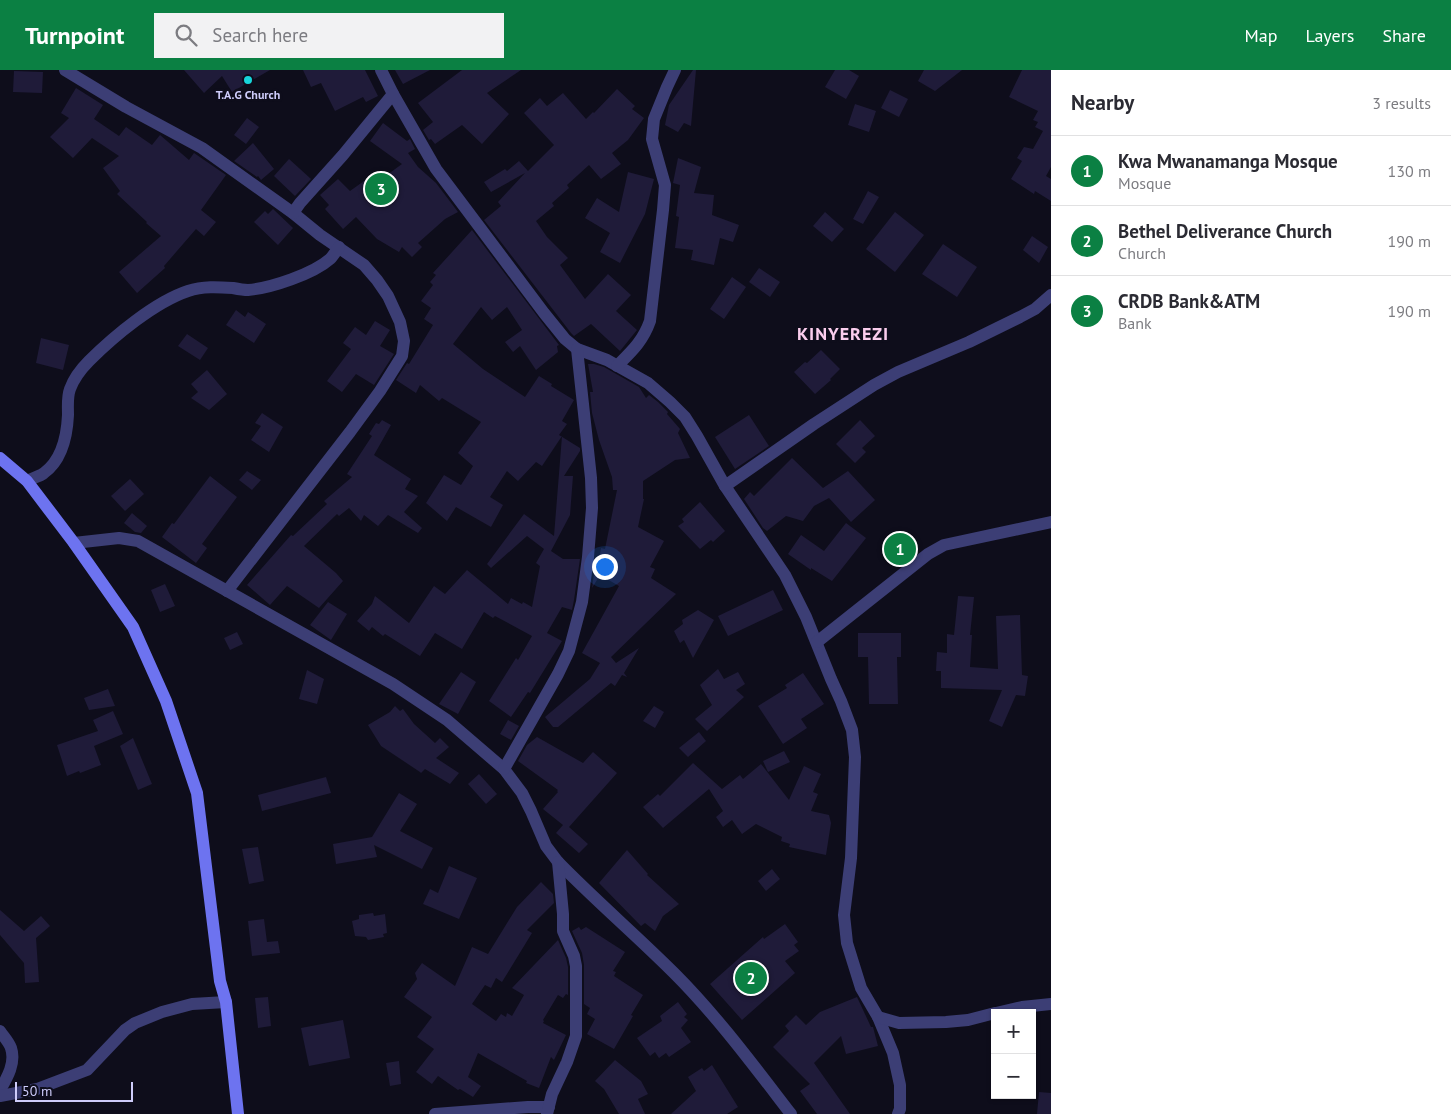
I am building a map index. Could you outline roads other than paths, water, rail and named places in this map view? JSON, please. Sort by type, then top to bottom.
[{"type":"street","points":[[65,70],[126,107],[202,148],[364,265],[388,296],[400,322],[404,341],[402,356],[380,391],[227,591]]},
{"type":"street","points":[[381,70],[436,169],[565,339],[577,348],[607,360],[648,383],[685,417],[725,486],[785,575],[806,617],[842,701],[852,730],[855,757],[851,858],[844,915],[847,943],[861,988],[878,1017],[894,1053],[900,1085],[900,1109],[898,1114]]},
{"type":"street","points":[[617,366],[646,334],[650,321],[665,185],[652,139],[654,120],[666,87],[675,70]]},
{"type":"street","points":[[293,213],[393,94]]},
{"type":"street","points":[[27,480],[44,473],[55,462],[64,445],[67,432],[68,398],[76,376],[90,360],[148,311],[164,301],[189,290],[211,286],[247,290],[294,278],[330,259],[339,247]]},
{"type":"street","points":[[725,486],[874,385],[898,372],[969,342],[1020,317],[1035,309],[1051,294]]},
{"type":"street","points":[[504,769],[569,651],[582,602],[588,557],[592,498],[577,348]]},
{"type":"street","points":[[0,458],[27,480],[133,628],[166,701],[197,794],[220,981],[226,1002],[238,1114]]},
{"type":"street","points":[[816,642],[921,559],[944,545],[1051,522]]},
{"type":"street","points":[[74,544],[119,538],[138,541],[393,684],[447,720],[504,769],[522,793],[532,811],[546,846],[558,862],[701,1001],[791,1114]]},
{"type":"street","points":[[434,1114],[528,1107],[548,1110],[552,1094],[567,1062],[576,1036],[576,966],[574,956],[563,931],[558,862]]},
{"type":"street","points":[[0,1096],[37,1089],[87,1070],[125,1030],[135,1023],[162,1012],[192,1004],[226,1002]]},
{"type":"street","points":[[1013,1009],[1051,1004]]},
{"type":"street","points":[[878,1017],[899,1023],[946,1022],[968,1020],[991,1014]]},
{"type":"street","points":[[0,1031],[11,1048],[13,1063],[8,1077],[0,1090]]},
{"type":"place","name":"T.A.G Church","points":[[248,80]]},
{"type":"place","name":"CRDB Bank&ATM","points":[[381,189]]},
{"type":"place","name":"Kwa Mwanamanga Mosque","points":[[900,549]]},
{"type":"place","name":"Bethel Deliverance Church","points":[[751,978]]},
{"type":"district","name":"KINYEREZI","points":[[843,334]]}]
